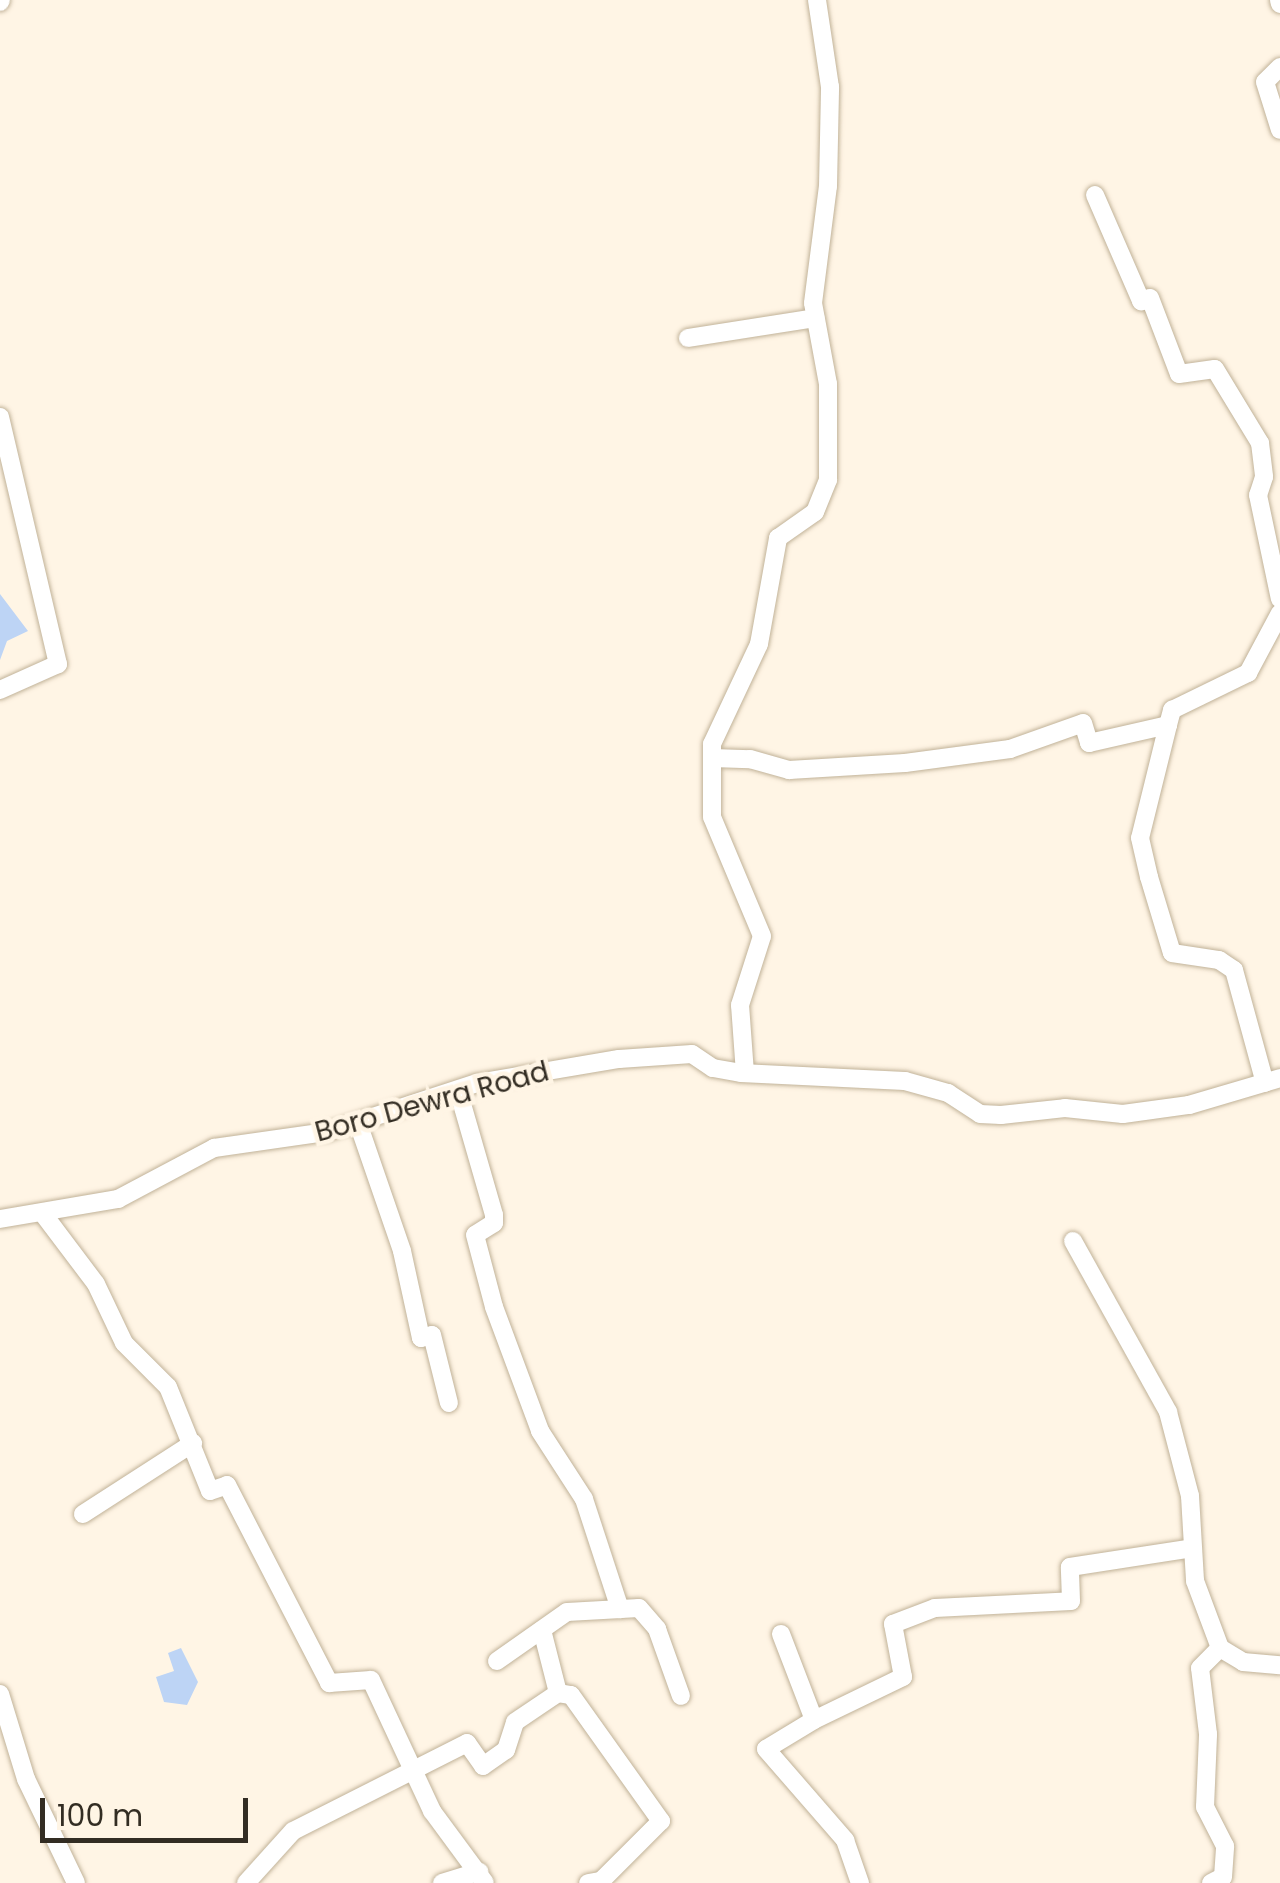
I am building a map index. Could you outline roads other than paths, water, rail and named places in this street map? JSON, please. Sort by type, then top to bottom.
[{"type":"street","points":[[745,1073],[740,1005],[762,936],[712,817],[712,744],[759,644],[778,538],[815,512],[828,480],[828,384],[815,318],[830,88],[817,0]]},
{"type":"street","points":[[1280,68],[1265,82],[1280,130]]},
{"type":"street","points":[[1096,195],[1141,301],[1150,298],[1179,374],[1215,369],[1271,460],[1258,495],[1280,599]]},
{"type":"street","points":[[688,338],[815,318]]},
{"type":"street","points":[[0,417],[58,664],[0,690]]},
{"type":"street","points":[[1273,1080],[1234,970],[1219,960],[1172,954],[1140,838],[1172,710],[1248,673],[1280,614]]},
{"type":"street","points":[[712,758],[750,759],[789,770],[904,763],[1010,749],[1082,723],[1089,743],[1168,726]]},
{"type":"street","name":"Boro Dewra Road","points":[[0,1219],[44,1215],[118,1198],[214,1148],[358,1123],[458,1090],[658,1055],[692,1054],[712,1068],[745,1073],[906,1081],[948,1094],[980,1114],[1001,1116],[1065,1108],[1123,1114],[1189,1105],[1273,1080]]},
{"type":"street","points":[[458,1090],[494,1215],[494,1223],[476,1236],[499,1322],[540,1431],[584,1499],[620,1608]]},
{"type":"street","points":[[358,1123],[402,1252],[420,1338],[432,1335],[449,1403]]},
{"type":"street","points":[[44,1215],[96,1284],[124,1343],[168,1387],[210,1491],[226,1485],[329,1683],[371,1680],[432,1811],[482,1878],[442,1883]]},
{"type":"street","points":[[1073,1241],[1168,1412],[1190,1496],[1195,1581],[1220,1648],[1243,1662],[1280,1665]]},
{"type":"street","points":[[83,1514],[193,1443]]},
{"type":"street","points":[[860,1883],[845,1840],[766,1748],[904,1677],[893,1624],[934,1608],[1071,1602],[1070,1567],[1193,1548]]},
{"type":"street","points":[[496,1661],[567,1612],[620,1608],[648,1613],[681,1696]]},
{"type":"street","points":[[542,1630],[558,1692]]},
{"type":"street","points":[[780,1634],[814,1720]]},
{"type":"street","points":[[1211,1883],[1222,1876],[1225,1846],[1205,1807],[1208,1734],[1200,1668],[1220,1648]]},
{"type":"street","points":[[246,1883],[293,1831],[467,1743],[483,1766],[506,1750],[514,1722],[558,1692],[572,1695],[661,1821],[601,1880],[588,1883]]},
{"type":"street","points":[[0,1694],[26,1780],[76,1883]]},
{"type":"water","points":[[0,594],[28,631],[7,641],[0,660]]},
{"type":"water","points":[[181,1648],[198,1682],[187,1705],[164,1702],[156,1677],[174,1671],[168,1653]]}]
